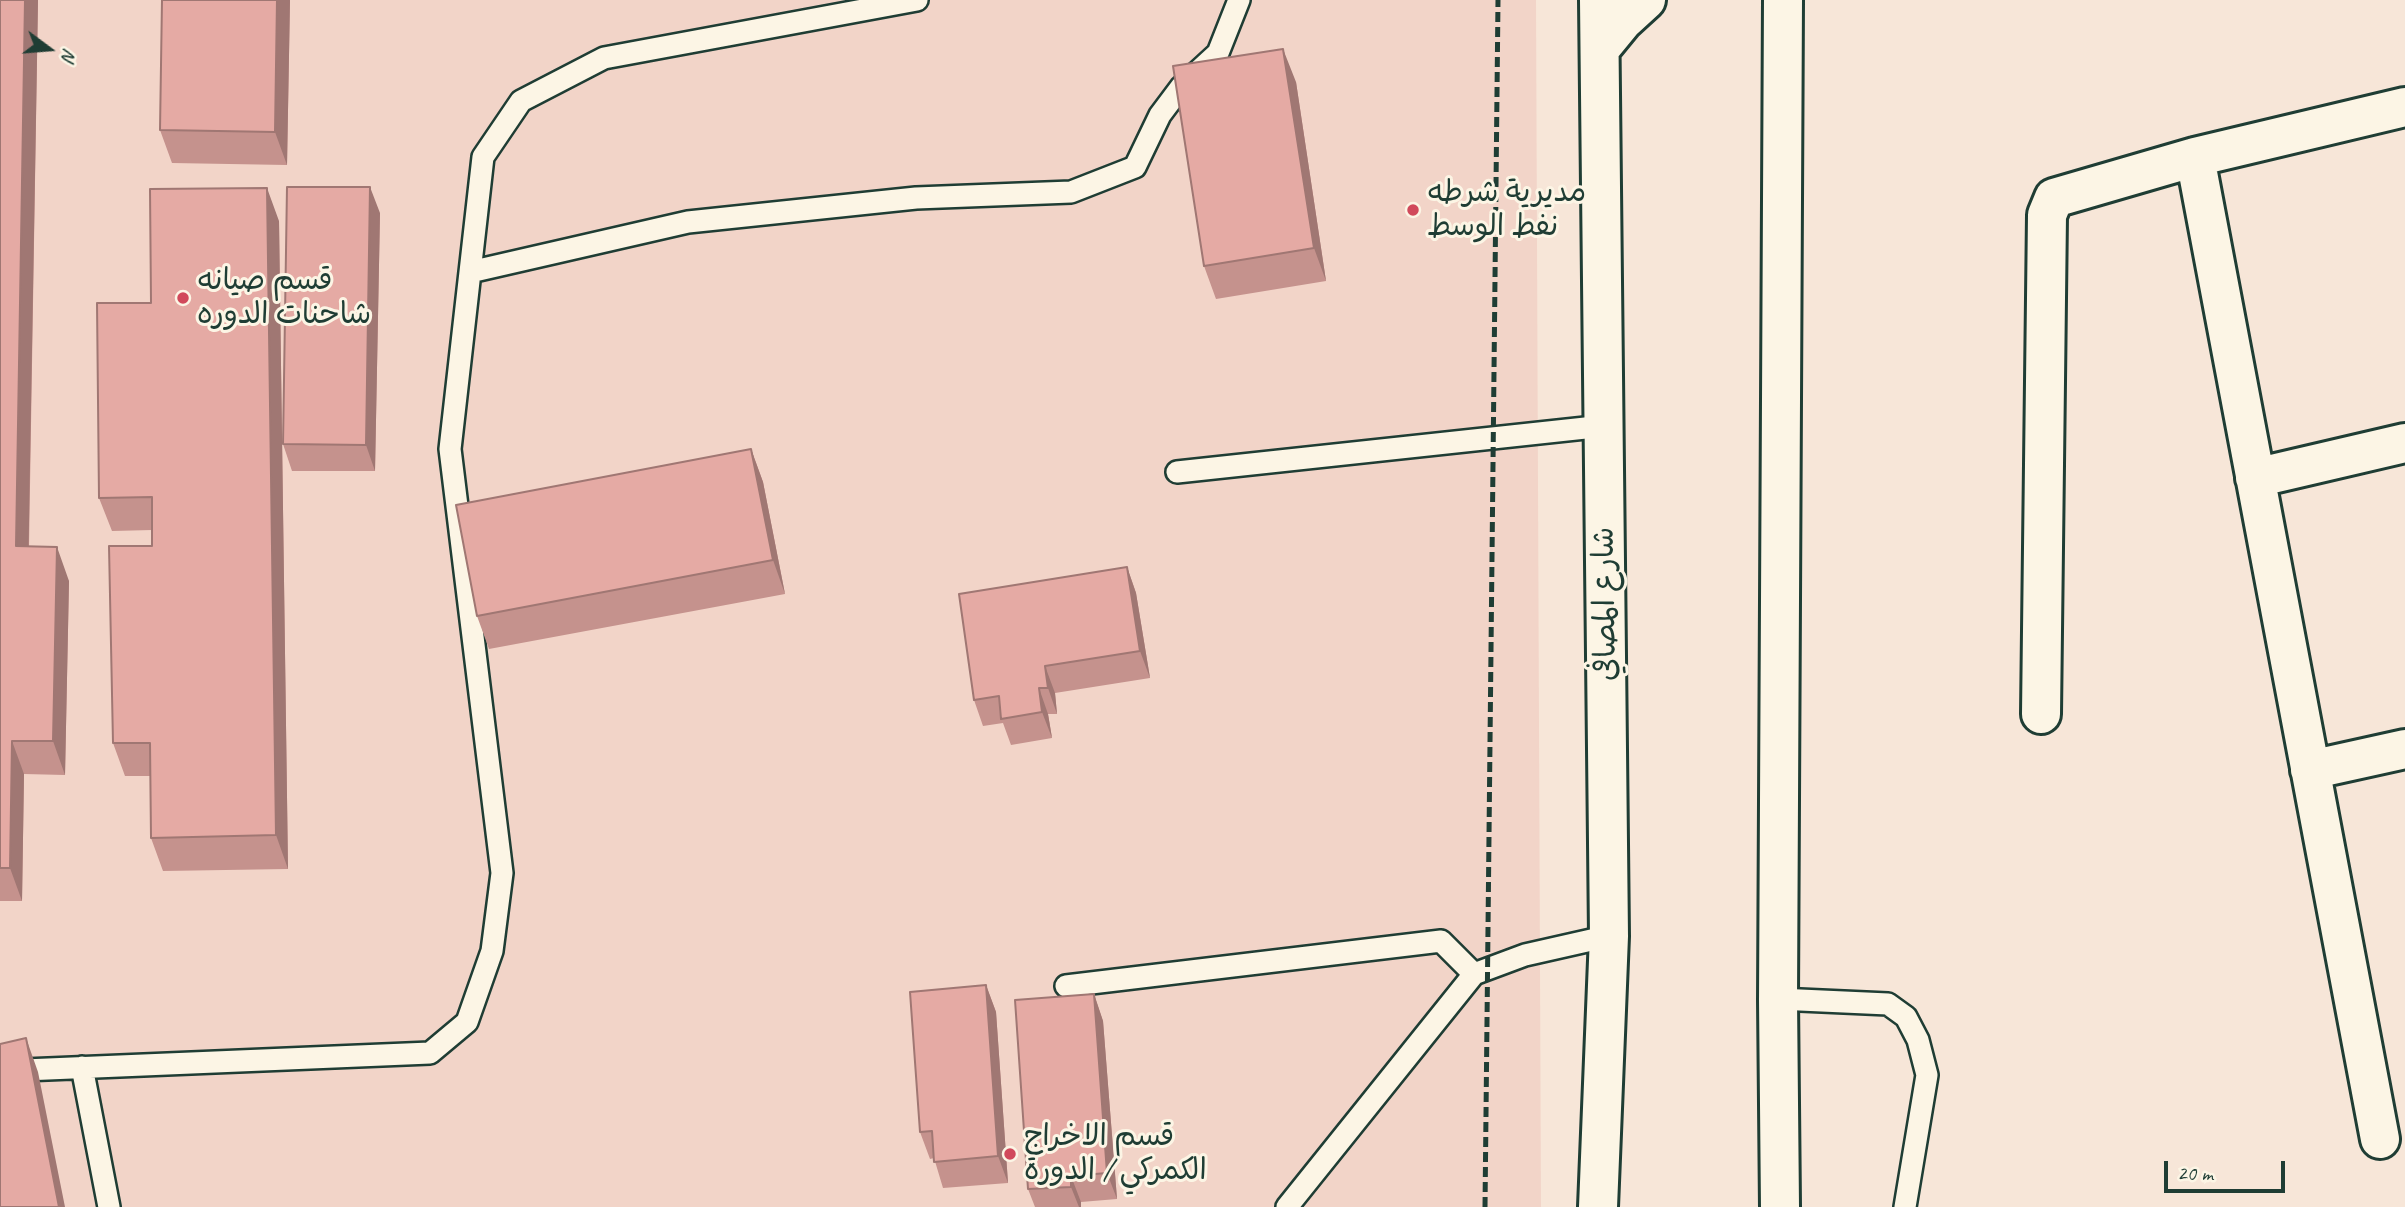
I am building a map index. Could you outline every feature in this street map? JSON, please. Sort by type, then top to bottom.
[{"type":"main road","name":"شارع المصافي","points":[[1598,1207],[1609,936],[1599,0]]},
{"type":"main road","points":[[1600,49],[1623,21],[1646,0]]},
{"type":"main road","points":[[1752,0],[1783,11],[1777,999],[1780,1207]]},
{"type":"main road","points":[[2041,715],[2047,215],[2054,198],[2194,157],[2405,107]]},
{"type":"main road","points":[[2194,157],[2380,1139]]},
{"type":"main road","points":[[2255,478],[2405,443]]},
{"type":"main road","points":[[2310,770],[2405,749]]},
{"type":"lane","points":[[0,1071],[430,1053],[467,1022],[492,951],[502,873],[450,449],[483,157],[522,100],[604,58],[917,0]]},
{"type":"lane","points":[[470,272],[688,222],[916,198],[1072,192],[1135,167],[1167,105],[1181,87],[1218,52],[1239,0]]},
{"type":"lane","points":[[1177,472],[1604,426]]},
{"type":"lane","points":[[1287,1207],[1474,974],[1525,955],[1609,936]]},
{"type":"lane","points":[[1066,986],[1441,941],[1474,974]]},
{"type":"lane","points":[[1777,999],[1888,1004],[1906,1017],[1918,1040],[1927,1074],[1905,1207]]},
{"type":"lane","points":[[82,1068],[109,1207]]},
{"type":"shaded area","points":[[0,0],[1536,0],[1541,1207],[0,1207]]},
{"type":"building","points":[[0,0],[25,0],[16,546],[57,547],[53,741],[12,741],[10,868],[0,868]]},
{"type":"building","points":[[162,0],[277,0],[275,132],[160,130]]},
{"type":"building","points":[[1283,49],[1314,248],[1204,266],[1173,66]]},
{"type":"building","points":[[287,187],[370,187],[366,445],[283,444]]},
{"type":"building","points":[[267,188],[276,835],[151,838],[150,743],[113,743],[109,546],[152,546],[152,497],[99,498],[97,303],[151,303],[150,189]]},
{"type":"building","points":[[751,449],[773,560],[477,616],[456,505]]},
{"type":"building","points":[[1127,567],[1140,651],[1045,666],[1048,688],[1039,688],[1042,712],[1001,719],[999,696],[974,700],[959,594]]},
{"type":"building","points":[[986,985],[998,1156],[934,1162],[932,1131],[920,1132],[910,992]]},
{"type":"building","points":[[1094,994],[1107,1173],[1071,1176],[1071,1187],[1028,1189],[1015,1000]]},
{"type":"building","points":[[26,1038],[59,1207],[0,1207],[0,1044]]},
{"type":"railway","points":[[1485,1207],[1498,0]]},
{"type":"place","name":"مديرية شرطه نفط الوسط","points":[[1413,210]]},
{"type":"place","name":"قسم صيانه شاحنات الدوره","points":[[183,298]]},
{"type":"place","name":"قسم الاخراج الكمركي / الدورة","points":[[1010,1154]]}]
